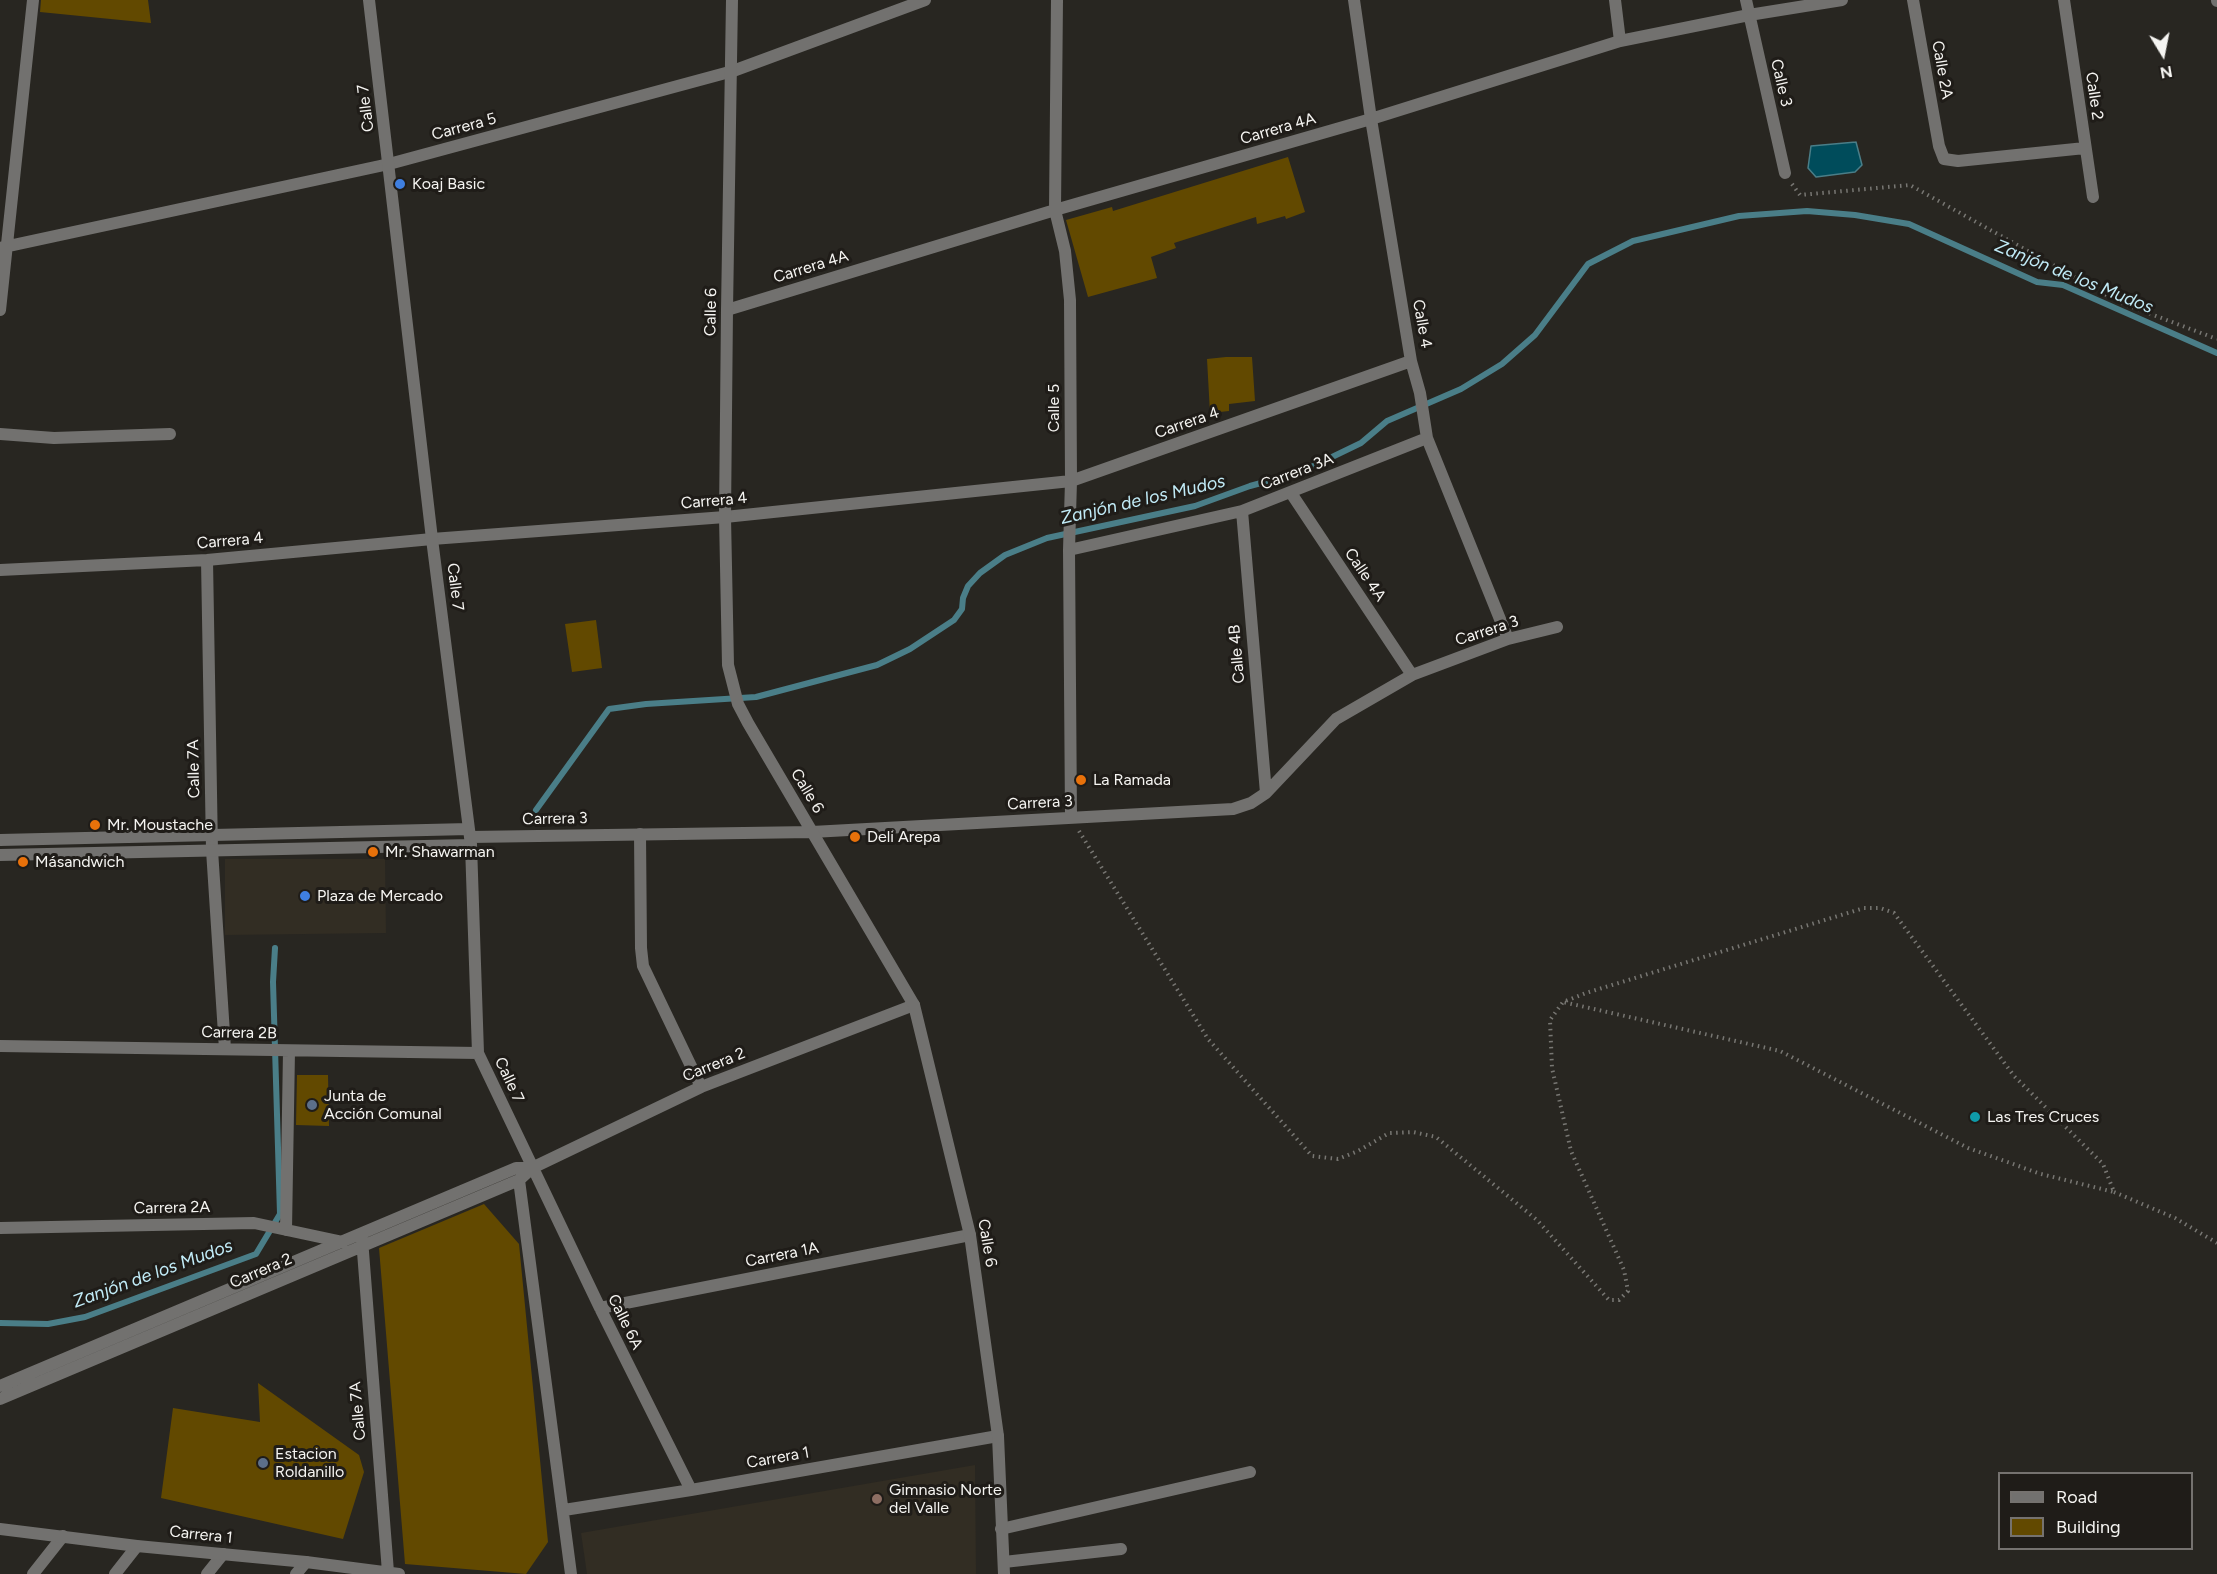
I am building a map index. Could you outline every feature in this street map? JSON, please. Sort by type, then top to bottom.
[{"type":"street","points":[[0,310],[3,248],[33,0]]},
{"type":"street","name":"Calle 7","points":[[369,0],[432,539],[470,837],[477,1053],[532,1168]]},
{"type":"street","name":"Calle 6","points":[[732,0],[725,517],[728,665],[738,704],[914,1005],[970,1234],[998,1436],[1004,1568]]},
{"type":"street","name":"Carrera 5","points":[[3,248],[389,164],[732,71],[925,0]]},
{"type":"street","name":"Calle 5","points":[[1058,0],[1055,210],[1065,251],[1070,300],[1071,818]]},
{"type":"street","name":"Calle 4","points":[[1354,0],[1411,361],[1420,393],[1427,438],[1508,639]]},
{"type":"street","points":[[1615,0],[1620,41]]},
{"type":"street","name":"Calle 3","points":[[1746,0],[1785,173]]},
{"type":"street","name":"Carrera 4A","points":[[727,310],[1055,210],[1371,119],[1620,41],[1749,15],[1842,0]]},
{"type":"street","name":"Calle 2A","points":[[1913,0],[1939,146],[1944,159],[1958,161],[2085,148]]},
{"type":"street","name":"Calle 2","points":[[2064,0],[2093,198]]},
{"type":"street","name":"Carrera 4","points":[[0,570],[207,560],[432,539],[725,517],[1071,481],[1411,361]]},
{"type":"street","points":[[0,434],[54,438],[170,434]]},
{"type":"street","name":"Carrera 3A","points":[[1069,546],[1242,511],[1427,438]]},
{"type":"street","name":"Calle 4A","points":[[1291,493],[1412,675]]},
{"type":"street","name":"Calle 4B","points":[[1242,511],[1266,793]]},
{"type":"street","name":"Calle 7A","points":[[207,560],[212,850],[225,1049]]},
{"type":"street","name":"Carrera 3","points":[[0,840],[212,834],[470,837],[812,832],[1233,809],[1251,803],[1266,793],[1336,719],[1412,675],[1508,639],[1557,627]]},
{"type":"street","points":[[640,834],[643,966],[701,1087]]},
{"type":"street","name":"Carrera 3","points":[[0,855],[212,850],[470,837]]},
{"type":"street","name":"Carrera 2","points":[[0,1386],[343,1242],[362,1240],[519,1180],[532,1168],[701,1087],[914,1005]]},
{"type":"street","name":"Carrera 2B","points":[[0,1046],[477,1053]]},
{"type":"street","points":[[282,1229],[284,1051]]},
{"type":"street","name":"Carrera 2","points":[[0,1399],[362,1240],[516,1168],[532,1168]]},
{"type":"street","name":"Calle 6A","points":[[532,1168],[691,1490]]},
{"type":"street","points":[[519,1180],[571,1574]]},
{"type":"street","name":"Carrera 2A","points":[[0,1228],[254,1223],[343,1242]]},
{"type":"street","name":"Carrera 1A","points":[[600,1308],[970,1234]]},
{"type":"street","name":"Calle 7A","points":[[362,1240],[393,1573]]},
{"type":"street","name":"Carrera 1","points":[[564,1510],[998,1436]]},
{"type":"street","points":[[1001,1529],[1250,1472]]},
{"type":"street","name":"Carrera 1","points":[[0,1529],[393,1573]]},
{"type":"street","points":[[33,1574],[63,1536]]},
{"type":"street","points":[[115,1574],[137,1546]]},
{"type":"street","points":[[1004,1568],[1121,1549]]},
{"type":"street","points":[[207,1574],[223,1554]]},
{"type":"street","points":[[296,1574],[306,1562]]},
{"type":"path","points":[[1785,173],[1800,195],[1910,184],[2119,302],[2217,339]]},
{"type":"path","points":[[1071,818],[1098,865],[1208,1039],[1312,1156],[1338,1159],[1358,1151],[1389,1133],[1413,1132],[1436,1137],[1537,1220],[1609,1300],[1619,1300],[1628,1291],[1624,1270],[1571,1150],[1552,1068],[1550,1020],[1563,1002],[1864,908],[1880,908],[1894,913],[2014,1076],[2103,1164],[2114,1192]]},
{"type":"path","points":[[1563,1002],[1780,1051],[1968,1148],[2041,1174],[2114,1192],[2175,1218],[2217,1243]]},
{"type":"shaded area","name":"Plaza de Mercado","points":[[225,859],[385,859],[386,933],[225,935]]},
{"type":"shaded area","name":"Gimnasio Norte del Valle","points":[[975,1465],[976,1574],[587,1574],[581,1533]]},
{"type":"water","points":[[1856,142],[1862,165],[1855,172],[1816,177],[1808,168],[1811,146]]},
{"type":"building","points":[[41,0],[148,0],[151,23],[40,12]]},
{"type":"building","points":[[1288,157],[1305,212],[1286,219],[1285,216],[1257,224],[1256,217],[1174,243],[1176,248],[1151,257],[1157,278],[1088,297],[1066,220],[1112,207],[1113,211]]},
{"type":"building","points":[[1252,357],[1255,401],[1229,404],[1229,411],[1210,413],[1207,359]]},
{"type":"building","points":[[596,620],[602,668],[572,672],[565,624]]},
{"type":"building","name":"Junta de Acción Comunal","points":[[297,1075],[328,1075],[329,1126],[296,1125]]},
{"type":"building","points":[[484,1204],[519,1244],[548,1542],[526,1574],[405,1564],[379,1248]]},
{"type":"building","name":"Estacion Roldanillo","points":[[258,1383],[359,1455],[364,1472],[343,1539],[161,1498],[173,1408],[260,1422]]},
{"type":"waterway","name":"Zanjón de los Mudos","points":[[536,810],[609,709],[646,704],[756,697],[877,665],[910,649],[954,620],[962,609],[963,598],[968,586],[980,573],[1005,555],[1047,538],[1195,506],[1250,486],[1301,472],[1361,443],[1387,421],[1461,389],[1502,364],[1535,335],[1588,264],[1633,241],[1739,216],[1807,211],[1855,215],[1909,224],[2037,282],[2063,285],[2217,353]]},
{"type":"waterway","name":"Zanjón de los Mudos","points":[[0,1323],[48,1324],[85,1317],[256,1254],[280,1214],[273,982],[275,948]]},
{"type":"place","name":"Koaj Basic","points":[[400,184]]},
{"type":"place","name":"La Ramada","points":[[1081,780]]},
{"type":"place","name":"Mr. Moustache","points":[[95,825]]},
{"type":"place","name":"Deli Arepa","points":[[855,837]]},
{"type":"place","name":"Mr. Shawarman","points":[[373,852]]},
{"type":"place","name":"Másandwich","points":[[23,862]]},
{"type":"place","name":"Plaza de Mercado","points":[[305,896]]},
{"type":"place","name":"Junta de Acción Comunal","points":[[312,1105]]},
{"type":"place","name":"Las Tres Cruces","points":[[1975,1117]]},
{"type":"place","name":"Estacion Roldanillo","points":[[263,1463]]},
{"type":"place","name":"Gimnasio Norte del Valle","points":[[877,1499]]}]
